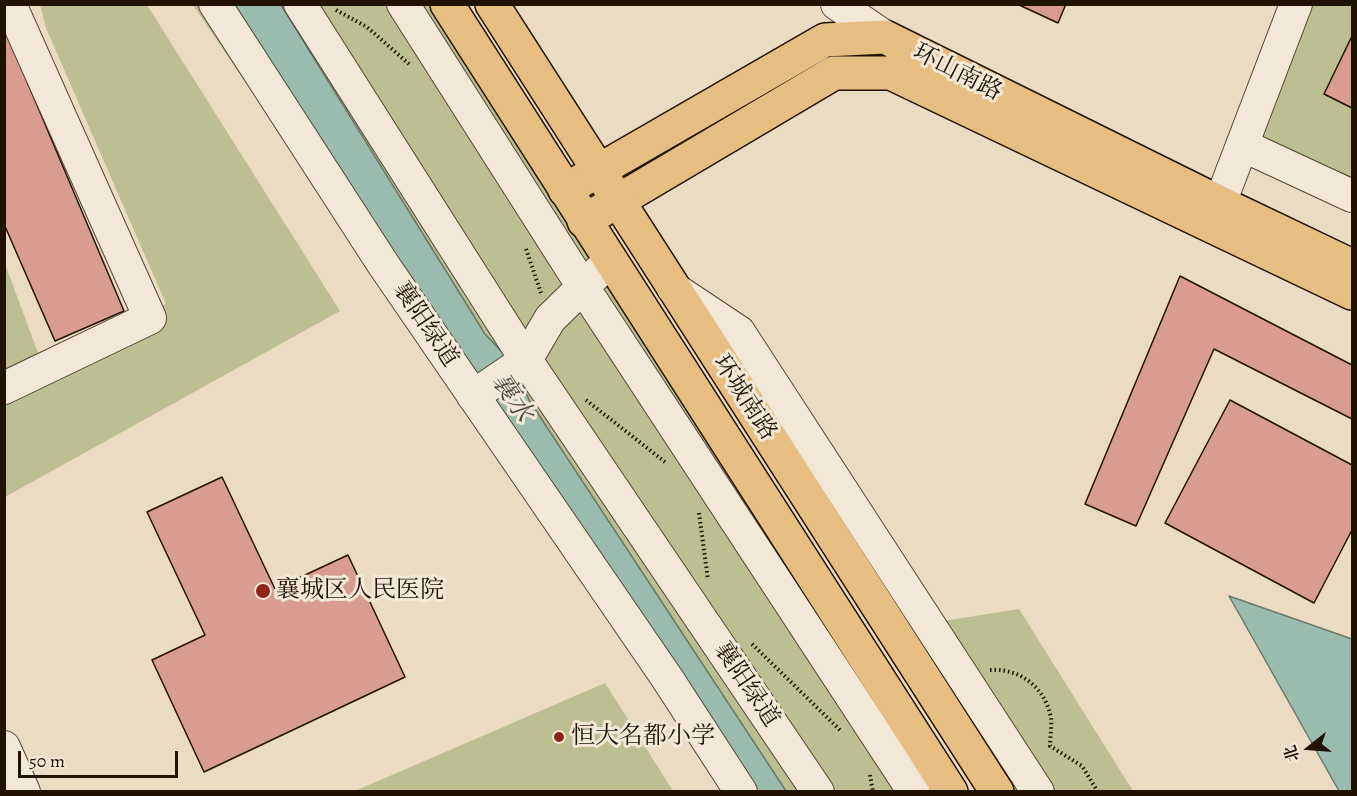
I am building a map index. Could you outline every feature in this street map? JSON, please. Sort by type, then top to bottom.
[{"type":"main road","name":"环城南路","points":[[447,4],[609,261],[951,792]]},
{"type":"main road","name":"环城南路","points":[[492,4],[997,792]]},
{"type":"main road","name":"环山南路","points":[[565,190],[825,40],[885,37],[1220,203],[1353,266]]},
{"type":"main road","name":"环山南路","points":[[584,221],[834,73],[891,73],[1353,293]]},
{"type":"street","points":[[4,388],[150,318],[10,4]]},
{"type":"street","name":"襄阳绿道","points":[[215,4],[383,264],[667,678],[741,792]]},
{"type":"street","name":"襄阳绿道","points":[[300,4],[526,360],[818,792]]},
{"type":"street","points":[[403,4],[583,287],[914,792]]},
{"type":"street","points":[[837,4],[885,37]]},
{"type":"street","points":[[1220,203],[1296,4]]},
{"type":"street","points":[[1242,145],[1353,196]]},
{"type":"street","points":[[474,395],[526,360],[550,319],[609,261]]},
{"type":"street","points":[[673,288],[739,332],[1038,792]]},
{"type":"street","points":[[4,747],[24,792]]},
{"type":"path","points":[[333,9],[367,27],[411,66]]},
{"type":"path","points":[[523,240],[550,319]]},
{"type":"path","points":[[581,395],[598,411],[672,467]]},
{"type":"path","points":[[699,510],[709,589]]},
{"type":"path","points":[[748,640],[845,735]]},
{"type":"path","points":[[963,675],[991,669],[1015,671],[1038,688],[1051,717],[1050,746],[1082,766],[1098,792]]},
{"type":"path","points":[[866,768],[871,777],[873,792]]},
{"type":"green space","points":[[40,5],[147,5],[340,311],[5,497],[4,261],[41,361],[166,304],[46,28]]},
{"type":"green space","points":[[193,5],[447,5],[951,791],[724,791]]},
{"type":"green space","points":[[1296,5],[1352,5],[1352,196],[1242,145]]},
{"type":"green space","points":[[1019,609],[1133,791],[997,791],[893,629]]},
{"type":"green space","name":"恒大名都小学","points":[[605,683],[673,791],[355,791]]},
{"type":"water","name":"襄水","points":[[231,5],[281,5],[485,334],[516,367],[529,400],[786,791],[742,791]]},
{"type":"water","points":[[1229,596],[1352,639],[1352,791],[1339,791]]},
{"type":"building","points":[[1017,4],[1066,4],[1058,23]]},
{"type":"building","points":[[4,27],[124,311],[55,341],[4,224]]},
{"type":"building","points":[[1352,36],[1352,108],[1324,94]]},
{"type":"building","points":[[1180,276],[1352,365],[1352,419],[1214,349],[1136,526],[1085,504]]},
{"type":"building","points":[[1230,400],[1352,465],[1352,530],[1314,603],[1165,523]]},
{"type":"building","points":[[222,477],[275,589],[348,555],[405,677],[204,772],[152,660],[205,635],[147,512]]},
{"type":"place","name":"襄城区人民医院","points":[[263,591]]},
{"type":"place","name":"恒大名都小学","points":[[559,737]]}]
